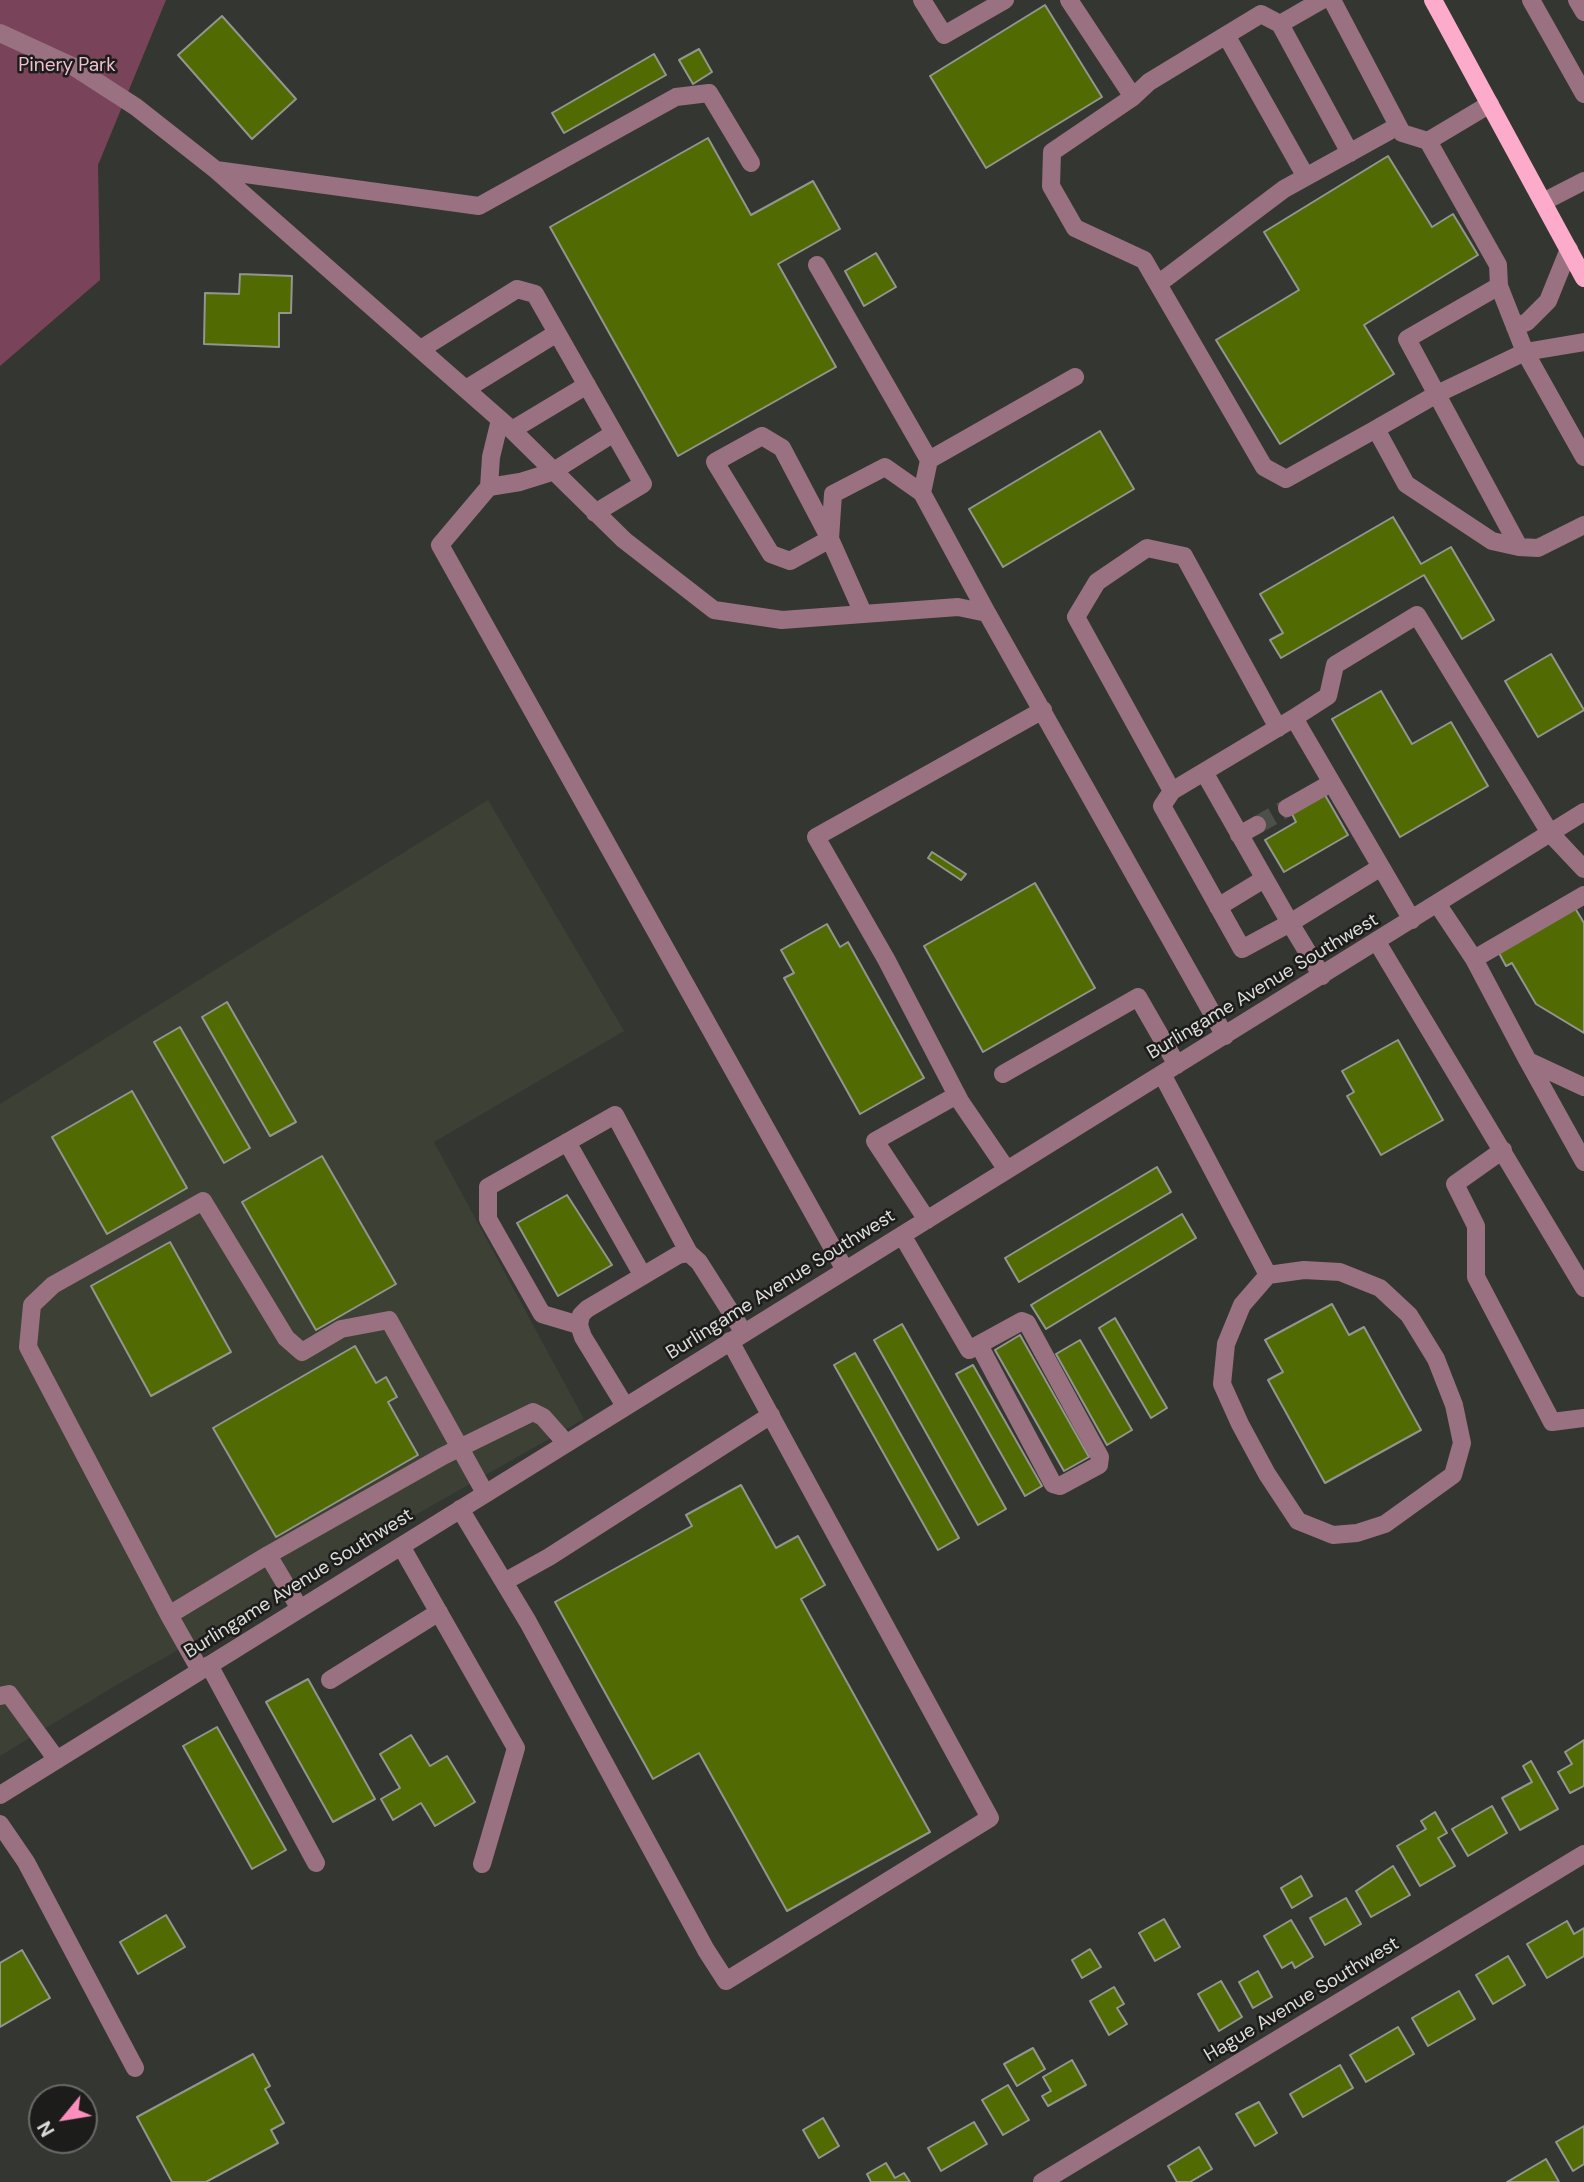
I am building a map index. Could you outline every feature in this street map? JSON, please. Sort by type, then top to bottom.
[{"type":"main road","points":[[1433,0],[1584,278]]},
{"type":"street","points":[[922,0],[944,34],[1005,0]]},
{"type":"street","points":[[1069,0],[1133,97]]},
{"type":"street","points":[[1280,24],[1322,0]]},
{"type":"street","points":[[1332,0],[1402,133],[1428,141],[1498,265],[1499,286],[1525,352],[1584,457]]},
{"type":"street","points":[[1531,0],[1584,94]]},
{"type":"street","points":[[1577,0],[1584,12]]},
{"type":"street","points":[[1350,153],[1280,24],[1261,14],[1149,82],[1133,97],[1052,152],[1051,186],[1075,228],[1143,260],[1264,467],[1286,479],[1437,394],[1525,352],[1584,342]]},
{"type":"street","points":[[0,33],[74,67],[136,107],[216,170],[506,425],[594,513],[714,610],[782,620],[958,607],[987,613]]},
{"type":"street","points":[[1226,35],[1306,177]]},
{"type":"street","points":[[216,170],[480,206],[676,97],[709,93],[751,163]]},
{"type":"street","points":[[1428,141],[1490,104]]},
{"type":"street","points":[[1158,284],[1284,189],[1398,126]]},
{"type":"street","points":[[1543,202],[1584,180]]},
{"type":"street","points":[[1516,327],[1527,322],[1548,301],[1569,249]]},
{"type":"street","points":[[817,265],[929,460],[922,493]]},
{"type":"street","points":[[1499,286],[1407,339],[1519,547]]},
{"type":"street","points":[[421,349],[517,289],[535,294],[643,484],[594,513]]},
{"type":"street","points":[[466,389],[557,333]]},
{"type":"street","points":[[929,460],[1075,377]]},
{"type":"street","points":[[587,386],[506,425],[491,457],[489,487],[440,545],[845,1270]]},
{"type":"street","points":[[1376,429],[1406,484],[1492,541],[1538,548],[1584,525]]},
{"type":"street","points":[[489,487],[520,482],[552,472],[614,433]]},
{"type":"street","points":[[830,539],[790,561],[771,554],[716,462],[762,436],[782,448],[830,539],[863,613]]},
{"type":"street","points":[[830,539],[833,494],[885,467],[922,493],[1225,1036]]},
{"type":"street","points":[[1172,791],[1076,617],[1097,582],[1147,548],[1184,556],[1286,723],[1331,783],[1412,920]]},
{"type":"street","points":[[1381,867],[1242,949],[1162,806],[1172,791],[1328,696],[1335,665],[1417,615],[1550,833],[1584,869]]},
{"type":"street","points":[[1007,1170],[957,1095],[886,959],[816,837],[1044,710]]},
{"type":"street","points":[[1204,772],[1322,976]]},
{"type":"street","points":[[1287,808],[1331,783]]},
{"type":"street","name":"Burlingame Avenue Southwest","points":[[0,1795],[1584,812]]},
{"type":"street","points":[[1239,835],[1257,825]]},
{"type":"street","points":[[1218,907],[1264,879]]},
{"type":"street","points":[[1474,959],[1584,895]]},
{"type":"street","points":[[1438,905],[1474,959],[1584,1162]]},
{"type":"street","points":[[1377,942],[1584,1287]]},
{"type":"street","points":[[1003,1074],[1138,997],[1169,1069],[1268,1275]]},
{"type":"street","points":[[1528,1061],[1584,1087]]},
{"type":"street","points":[[927,1220],[875,1141],[957,1095]]},
{"type":"street","points":[[460,1508],[504,1582],[706,1950],[726,1980],[990,1818],[771,1415],[737,1337],[699,1262],[689,1253],[615,1115],[488,1188],[488,1219],[542,1314],[579,1325]]},
{"type":"street","points":[[567,1142],[643,1276]]},
{"type":"street","points":[[1503,1150],[1455,1184],[1476,1226],[1476,1278],[1552,1422],[1584,1418]]},
{"type":"street","points":[[316,1863],[205,1667],[169,1615],[28,1347],[32,1305],[53,1285],[203,1201],[286,1338],[302,1352],[341,1329],[389,1320],[485,1493]]},
{"type":"street","points":[[902,1235],[967,1349],[1022,1321],[1027,1323],[1100,1457],[1099,1465],[1060,1486],[1054,1484],[979,1345]]},
{"type":"street","points":[[625,1406],[583,1338],[579,1325],[581,1315],[678,1255],[689,1253]]},
{"type":"street","points":[[1304,1270],[1340,1272],[1380,1288],[1409,1315],[1436,1359],[1454,1405],[1462,1443],[1453,1475],[1385,1524],[1357,1533],[1333,1535],[1298,1521],[1267,1474],[1240,1424],[1222,1384],[1226,1344],[1242,1305],[1268,1275],[1304,1270]]},
{"type":"street","points":[[169,1615],[268,1555],[443,1456],[533,1412],[543,1417],[566,1443]]},
{"type":"street","points":[[504,1582],[549,1557],[771,1415]]},
{"type":"street","points":[[401,1546],[516,1748],[482,1864]]},
{"type":"street","points":[[268,1555],[300,1609]]},
{"type":"street","points":[[330,1680],[439,1612]]},
{"type":"street","points":[[0,1696],[9,1695],[57,1760]]},
{"type":"street","points":[[0,1824],[26,1862],[135,2068]]},
{"type":"street","name":"Hague Avenue Southwest","points":[[1042,2182],[1584,1854]]},
{"type":"shaded area","points":[[488,800],[624,1031],[434,1142],[584,1419],[113,1687],[0,1756],[0,1104]]},
{"type":"green space","name":"Pinery Park","points":[[0,0],[166,0],[98,165],[100,280],[0,366]]},
{"type":"building","points":[[1045,5],[1102,97],[986,168],[930,76]]},
{"type":"building","points":[[222,16],[296,99],[252,139],[178,55]]},
{"type":"building","points":[[699,49],[712,72],[693,84],[679,60]]},
{"type":"building","points":[[654,54],[666,75],[564,133],[552,113]]},
{"type":"building","points":[[708,138],[751,215],[813,181],[840,229],[778,264],[836,367],[678,456],[550,227]]},
{"type":"building","points":[[1388,156],[1432,227],[1453,214],[1478,255],[1364,325],[1394,374],[1280,444],[1216,340],[1299,290],[1264,232]]},
{"type":"building","points":[[876,253],[896,287],[864,306],[845,271]]},
{"type":"building","points":[[240,274],[292,276],[291,313],[279,313],[279,347],[204,344],[205,293],[239,294]]},
{"type":"building","points":[[1100,431],[1134,489],[1003,567],[969,509]]},
{"type":"building","points":[[1393,517],[1421,564],[1451,547],[1494,620],[1462,639],[1424,575],[1281,658],[1270,640],[1283,633],[1260,594]]},
{"type":"building","points":[[1551,654],[1584,710],[1538,737],[1505,681]]},
{"type":"building","points":[[1381,691],[1412,744],[1451,722],[1488,786],[1400,837],[1332,719]]},
{"type":"building","points":[[1325,795],[1348,835],[1284,872],[1265,840],[1296,822],[1292,814]]},
{"type":"building","points":[[932,852],[966,874],[961,880],[928,858]]},
{"type":"building","points":[[1035,883],[1095,988],[983,1052],[924,946]]},
{"type":"building","points":[[1575,908],[1584,923],[1584,1033],[1536,1004],[1512,963],[1506,966],[1499,953]]},
{"type":"building","points":[[827,924],[840,947],[848,942],[924,1078],[860,1114],[784,978],[794,973],[781,950]]},
{"type":"building","points":[[227,1002],[296,1122],[270,1136],[202,1017]]},
{"type":"building","points":[[180,1027],[250,1148],[224,1163],[154,1042]]},
{"type":"building","points":[[1398,1040],[1443,1120],[1381,1155],[1347,1096],[1354,1092],[1342,1071]]},
{"type":"building","points":[[132,1091],[187,1188],[107,1234],[52,1137]]},
{"type":"building","points":[[322,1156],[396,1284],[316,1330],[242,1202]]},
{"type":"building","points":[[1157,1167],[1171,1192],[1019,1282],[1005,1258]]},
{"type":"building","points":[[567,1195],[612,1265],[558,1296],[517,1223]]},
{"type":"building","points":[[1182,1214],[1196,1238],[1046,1329],[1031,1305]]},
{"type":"building","points":[[170,1242],[231,1352],[151,1396],[91,1286]]},
{"type":"building","points":[[1332,1304],[1349,1335],[1364,1327],[1421,1430],[1325,1483],[1268,1380],[1283,1372],[1265,1340]]},
{"type":"building","points":[[1115,1318],[1167,1408],[1151,1418],[1099,1328]]},
{"type":"building","points":[[902,1324],[1006,1509],[978,1525],[874,1340]]},
{"type":"building","points":[[1020,1335],[1089,1457],[1064,1471],[995,1350]]},
{"type":"building","points":[[1080,1340],[1132,1430],[1107,1445],[1056,1354]]},
{"type":"building","points":[[355,1346],[376,1383],[386,1377],[397,1397],[388,1402],[418,1455],[276,1537],[213,1428]]},
{"type":"building","points":[[855,1353],[959,1538],[938,1550],[834,1365]]},
{"type":"building","points":[[973,1365],[1042,1486],[1025,1496],[956,1374]]},
{"type":"building","points":[[741,1485],[776,1548],[798,1536],[825,1585],[801,1599],[930,1832],[787,1911],[699,1753],[653,1779],[555,1602],[692,1526],[686,1515]]},
{"type":"building","points":[[308,1679],[375,1799],[333,1822],[266,1702]]},
{"type":"building","points":[[217,1727],[286,1850],[252,1869],[183,1746]]},
{"type":"building","points":[[411,1735],[430,1766],[447,1756],[475,1802],[435,1826],[421,1803],[393,1820],[381,1799],[400,1788],[380,1754]]},
{"type":"building","points":[[1584,1740],[1584,1786],[1570,1793],[1558,1772],[1572,1764],[1565,1752]]},
{"type":"building","points":[[1531,1761],[1558,1809],[1520,1830],[1502,1798],[1532,1782],[1523,1766]]},
{"type":"building","points":[[1492,1806],[1507,1833],[1468,1856],[1452,1829]]},
{"type":"building","points":[[1435,1812],[1447,1833],[1438,1838],[1455,1866],[1420,1886],[1397,1846],[1426,1829],[1421,1821]]},
{"type":"building","points":[[1393,1866],[1410,1895],[1371,1917],[1356,1891]]},
{"type":"building","points":[[1301,1876],[1312,1896],[1292,1908],[1281,1888]]},
{"type":"building","points":[[1346,1898],[1361,1924],[1325,1945],[1310,1918]]},
{"type":"building","points":[[166,1915],[185,1947],[138,1974],[120,1942]]},
{"type":"building","points":[[1164,1919],[1180,1947],[1155,1961],[1139,1933]]},
{"type":"building","points":[[1291,1920],[1313,1957],[1295,1968],[1292,1962],[1282,1968],[1264,1936]]},
{"type":"building","points":[[1567,1921],[1574,1934],[1584,1928],[1584,1956],[1547,1978],[1527,1944]]},
{"type":"building","points":[[1090,1949],[1101,1967],[1082,1978],[1072,1960]]},
{"type":"building","points":[[22,1950],[50,1998],[0,2027],[0,1963]]},
{"type":"building","points":[[1508,1956],[1525,1985],[1493,2004],[1476,1975]]},
{"type":"building","points":[[1258,1971],[1272,1997],[1253,2008],[1239,1982]]},
{"type":"building","points":[[1221,1981],[1242,2017],[1219,2031],[1198,1994]]},
{"type":"building","points":[[1114,1987],[1124,2004],[1117,2008],[1127,2024],[1109,2035],[1090,2001]]},
{"type":"building","points":[[1459,1991],[1475,2019],[1428,2046],[1412,2018]]},
{"type":"building","points":[[1398,2027],[1414,2054],[1366,2082],[1350,2055]]},
{"type":"building","points":[[1033,2048],[1045,2069],[1017,2086],[1004,2064]]},
{"type":"building","points":[[253,2054],[270,2086],[265,2089],[284,2123],[271,2130],[278,2143],[206,2182],[172,2182],[137,2117]]},
{"type":"building","points":[[1072,2060],[1086,2085],[1048,2106],[1042,2096],[1051,2091],[1043,2077]]},
{"type":"building","points":[[1340,2065],[1353,2088],[1303,2117],[1290,2094]]},
{"type":"building","points":[[1008,2085],[1029,2120],[1003,2135],[982,2100]]},
{"type":"building","points":[[1259,2102],[1277,2133],[1255,2146],[1236,2114]]},
{"type":"building","points":[[823,2118],[839,2146],[819,2158],[803,2130]]},
{"type":"building","points":[[974,2122],[987,2144],[941,2171],[928,2148]]},
{"type":"building","points":[[1584,2126],[1584,2164],[1573,2171],[1556,2142]]},
{"type":"building","points":[[1199,2147],[1212,2169],[1190,2182],[1177,2182],[1168,2166]]},
{"type":"building","points":[[1546,2159],[1559,2182],[1507,2182]]},
{"type":"building","points":[[886,2163],[895,2178],[904,2173],[910,2182],[871,2182],[867,2174]]},
{"type":"tunnel","points":[[1257,825],[1287,808]]}]
